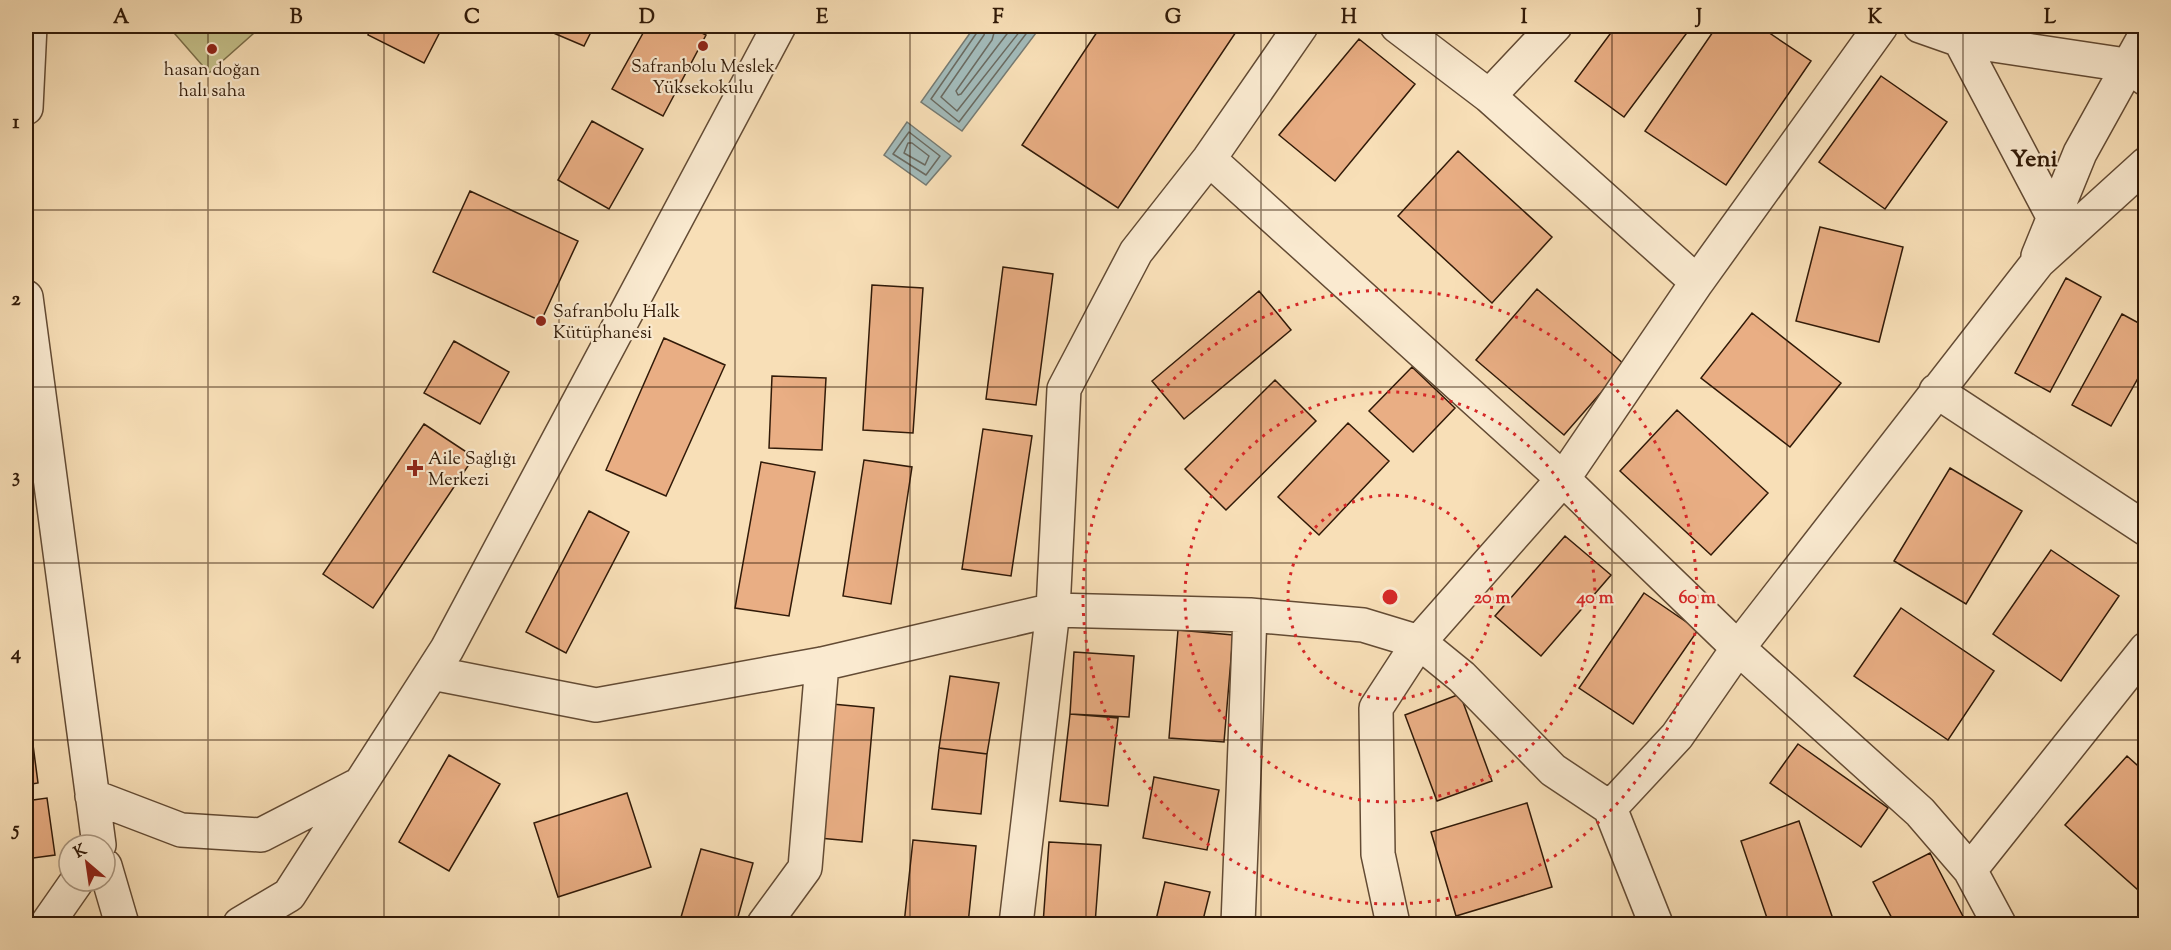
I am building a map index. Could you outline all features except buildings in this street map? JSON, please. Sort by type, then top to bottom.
[{"type":"street","points":[[26,108],[30,26]]},
{"type":"street","points":[[240,924],[289,895],[432,673],[779,26]]},
{"type":"street","points":[[1016,924],[1053,610],[1064,389],[1136,252],[1209,159],[1301,26]]},
{"type":"street","points":[[1397,26],[1489,96],[1697,282]]},
{"type":"street","points":[[1489,96],[1555,26]]},
{"type":"street","points":[[1392,924],[1378,854],[1376,708],[1419,642],[1563,479],[1697,282],[1881,26]]},
{"type":"street","points":[[1920,26],[1960,40],[2136,72]]},
{"type":"street","points":[[2036,264],[2080,153],[2136,72],[2145,34]]},
{"type":"street","points":[[1960,40],[2054,218]]},
{"type":"street","points":[[1209,159],[1563,479],[1738,648],[1920,812],[1970,870],[1998,924]]},
{"type":"street","points":[[1610,808],[1677,736],[1738,648],[2036,264],[2145,164]]},
{"type":"street","points":[[26,297],[59,560],[97,833]]},
{"type":"street","points":[[1936,392],[2145,529]]},
{"type":"street","points":[[26,489],[59,560]]},
{"type":"street","points":[[432,673],[596,705],[822,664],[1053,610],[1250,615],[1363,625],[1419,642],[1462,677],[1553,770],[1610,808],[1656,924]]},
{"type":"street","points":[[1238,924],[1250,615]]},
{"type":"street","points":[[1970,870],[2145,649]]},
{"type":"street","points":[[764,924],[805,868],[822,664]]},
{"type":"street","points":[[92,796],[181,830],[261,835],[362,783]]},
{"type":"street","points":[[47,924],[69,893]]},
{"type":"street","points":[[113,893],[122,924]]},
{"type":"shaded area","name":"hasan doğan halı saha","points":[[168,26],[262,26],[209,73]]},
{"type":"water","points":[[975,26],[1034,26],[1039,29],[962,131],[921,102]]},
{"type":"water","points":[[907,122],[951,156],[926,185],[884,155]]},
{"type":"place","name":"Safranbolu Meslek Yüksekokulu","points":[[703,46]]},
{"type":"place","name":"hasan doğan halı saha","points":[[212,49]]},
{"type":"place","name":"Safranbolu Halk Kütüphanesi","points":[[541,321]]},
{"type":"place","name":"Aile Sağlığı Merkezi","points":[[415,468]]},
{"type":"district","name":"Yeni","points":[[2034,158]]}]
